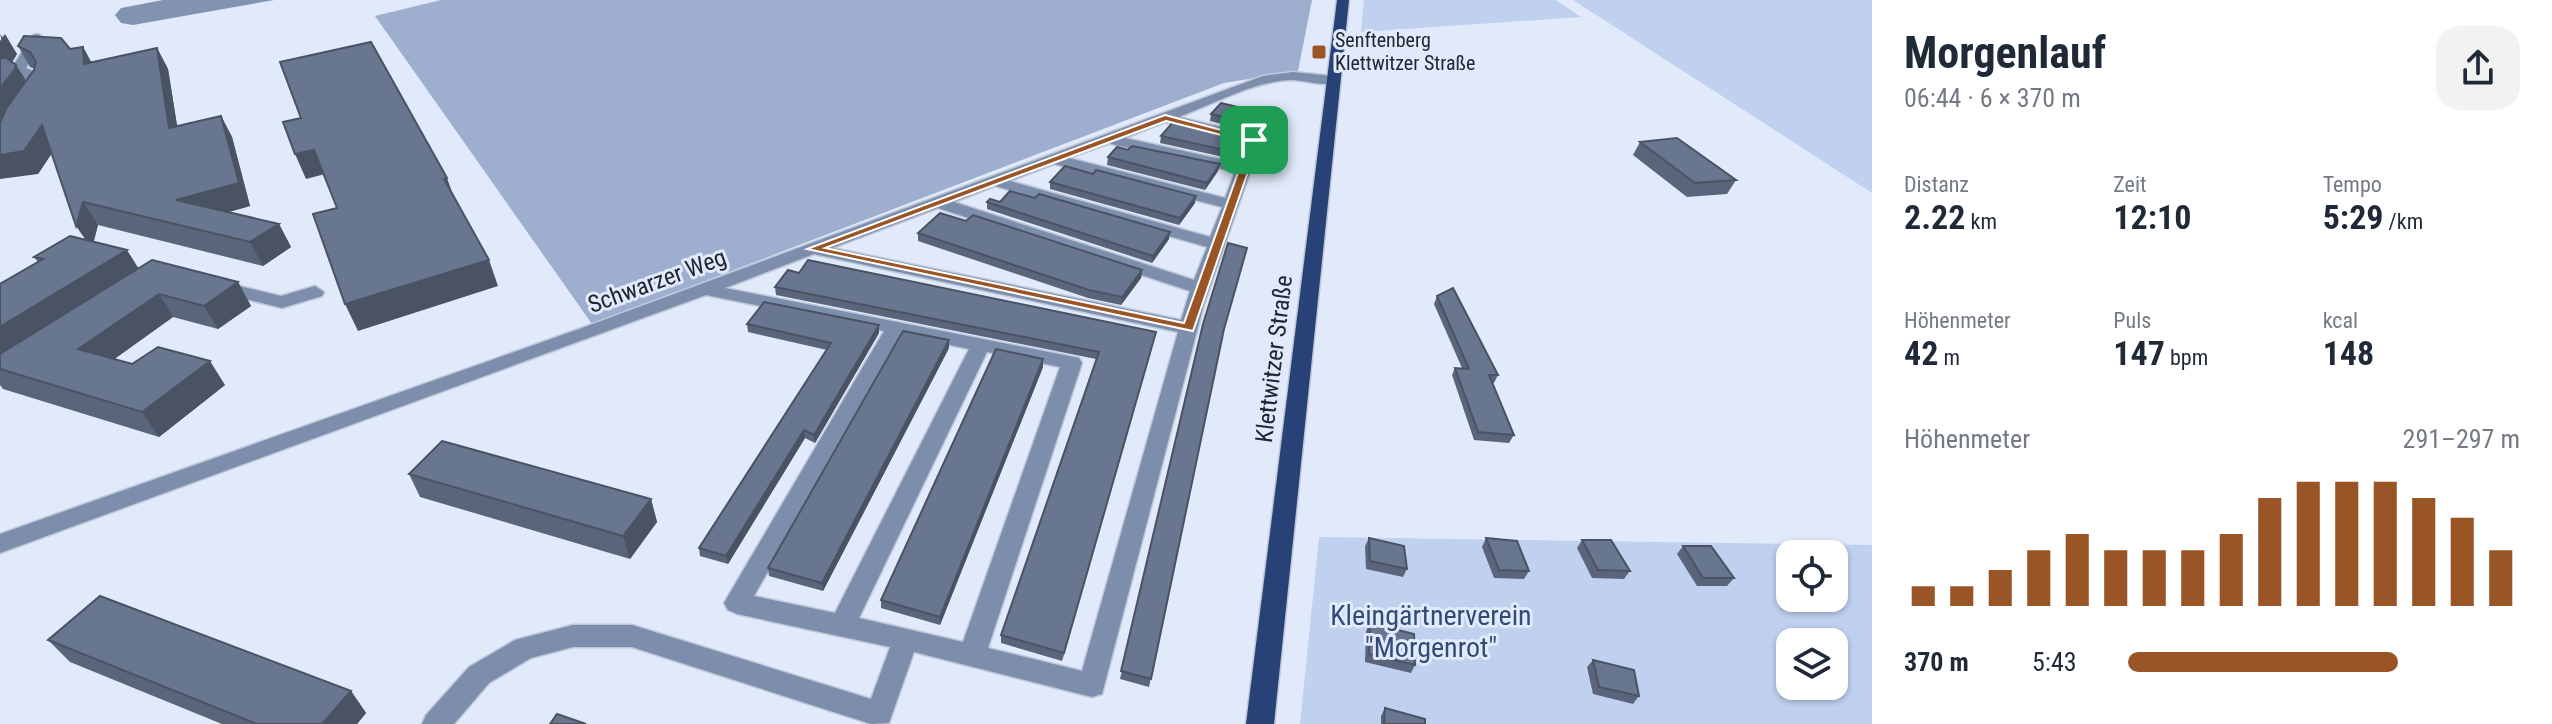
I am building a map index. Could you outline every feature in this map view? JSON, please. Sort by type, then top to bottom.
[{"type":"main road","name":"Klettwitzer Straße","points":[[1260,724],[1343,0]]},
{"type":"street","points":[[0,78],[18,69],[38,38]]},
{"type":"street","points":[[18,69],[35,77],[39,84],[37,94],[25,106]]},
{"type":"street","name":"Schwarzer Weg","points":[[0,544],[704,289],[1268,79],[1313,76],[1333,80]]},
{"type":"street","points":[[896,328],[737,603],[906,639],[1092,685],[1200,288],[1264,112]]},
{"type":"street","points":[[1165,118],[1254,140]]},
{"type":"street","points":[[1110,138],[1243,169]]},
{"type":"street","points":[[1053,159],[1231,204]]},
{"type":"street","points":[[994,181],[1216,244]]},
{"type":"street","points":[[938,202],[1200,288]]},
{"type":"street","points":[[812,249],[1189,328]]},
{"type":"street","points":[[207,284],[282,302],[315,292]]},
{"type":"street","points":[[704,289],[1072,363],[972,655]]},
{"type":"street","points":[[842,626],[981,345]]},
{"type":"street","points":[[436,724],[479,675],[524,648],[573,636],[632,636],[879,714],[906,639]]},
{"type":"green space","points":[[1364,0],[1556,0],[1581,17],[1361,32]]},
{"type":"green space","points":[[1573,0],[1872,0],[1872,193]]},
{"type":"green space","name":"Kleingärtnerverein \"Morgenrot\"","points":[[1319,537],[1776,544],[1776,612],[1848,612],[1848,545],[1872,545],[1872,724],[1300,724]]},
{"type":"shaded area","points":[[163,0],[274,0],[133,25],[121,23],[115,15],[121,8]]},
{"type":"shaded area","points":[[441,0],[1312,0],[1298,71],[1224,83],[592,324],[375,16]]},
{"type":"building","points":[[24,36],[61,38],[70,49],[83,47],[84,64],[157,48],[169,128],[221,116],[239,183],[176,200],[279,224],[250,242],[83,202],[76,226],[42,125],[24,151],[0,155],[0,123],[36,62],[30,52],[18,46]]},
{"type":"building","points":[[371,42],[489,260],[345,304],[313,214],[337,208],[314,150],[295,154],[283,122],[301,118],[280,62]]},
{"type":"building","points":[[5,57],[16,65],[0,88],[0,59]]},
{"type":"building","points":[[1221,103],[1254,111],[1249,123],[1211,114]]},
{"type":"building","points":[[1173,122],[1240,136],[1229,151],[1161,136]]},
{"type":"building","points":[[1677,138],[1736,180],[1695,183],[1640,142]]},
{"type":"building","points":[[1132,146],[1220,164],[1207,183],[1108,157],[1117,147],[1128,150]]},
{"type":"building","points":[[1065,166],[1093,174],[1096,170],[1196,196],[1180,218],[1050,182]]},
{"type":"building","points":[[1010,191],[1035,198],[1039,194],[1170,232],[1153,256],[987,202],[990,199],[1000,202]]},
{"type":"building","points":[[940,213],[966,221],[973,215],[1142,270],[1122,297],[1089,290],[918,233]]},
{"type":"building","points":[[70,236],[127,250],[0,327],[0,284],[43,259],[34,257]]},
{"type":"building","points":[[1228,243],[1247,248],[1224,329],[1151,679],[1121,671],[1203,324]]},
{"type":"building","points":[[152,260],[238,282],[204,306],[159,294],[78,349],[132,364],[158,347],[210,361],[142,412],[0,369],[0,354]]},
{"type":"building","points":[[808,260],[1156,332],[1064,653],[1001,635],[1099,352],[775,287],[788,270],[799,273]]},
{"type":"building","points":[[1453,288],[1498,375],[1489,375],[1514,435],[1478,432],[1455,368],[1469,369],[1437,296]]},
{"type":"building","points":[[764,302],[879,325],[814,435],[804,430],[726,556],[699,548],[831,343],[747,324]]},
{"type":"building","points":[[903,331],[949,340],[822,583],[768,568]]},
{"type":"building","points":[[996,349],[1043,359],[940,617],[881,600]]},
{"type":"building","points":[[442,441],[651,499],[623,536],[409,474]]},
{"type":"building","points":[[1369,538],[1404,546],[1407,569],[1370,561]]},
{"type":"building","points":[[1486,538],[1517,541],[1529,571],[1499,570]]},
{"type":"building","points":[[1582,540],[1611,540],[1630,571],[1598,570]]},
{"type":"building","points":[[1683,546],[1711,546],[1734,578],[1703,578]]},
{"type":"building","points":[[100,596],[351,691],[322,724],[257,724],[48,640]]},
{"type":"building","points":[[1370,623],[1414,634],[1415,665],[1369,654]]},
{"type":"building","points":[[1593,660],[1634,670],[1639,696],[1599,687]]},
{"type":"building","points":[[1385,708],[1425,719],[1425,724],[1384,724]]},
{"type":"building","points":[[557,714],[586,724],[550,724]]},
{"type":"place","name":"Senftenberg Klettwitzer Straße","points":[[1319,52]]},
{"type":"route","points":[[1165,118],[1254,140],[1189,328],[812,249],[1165,118]]}]
